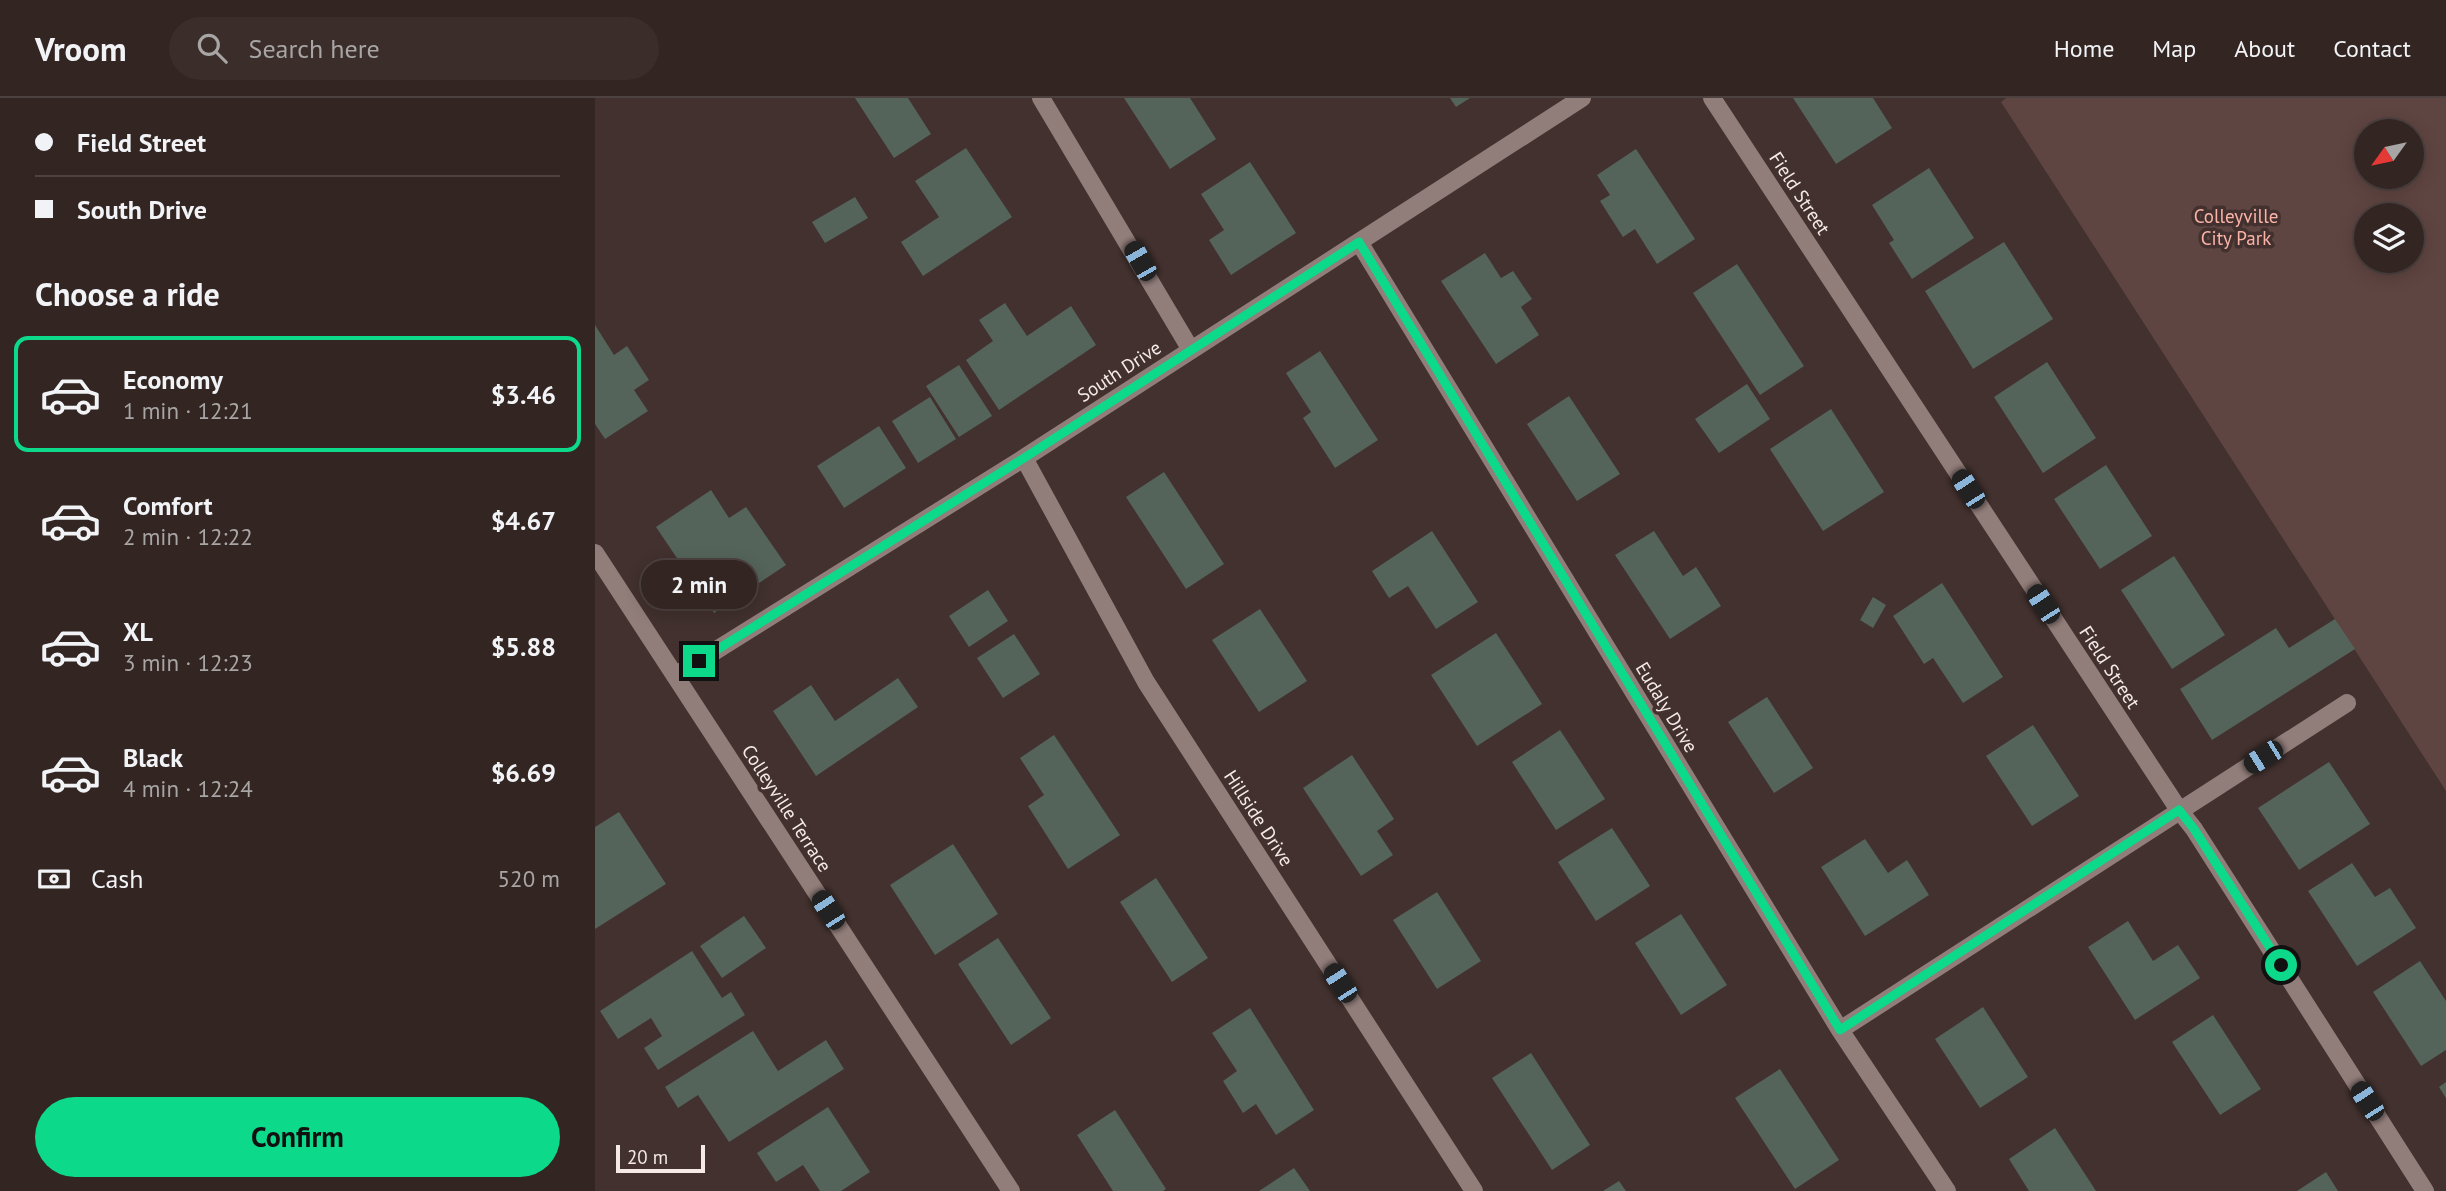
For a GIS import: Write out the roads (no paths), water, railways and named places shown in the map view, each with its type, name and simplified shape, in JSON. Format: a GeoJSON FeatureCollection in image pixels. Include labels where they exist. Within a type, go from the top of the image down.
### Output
{"type":"FeatureCollection","features":[{"type":"Feature","properties":{"kind":"street"},"geometry":{"type":"LineString","coordinates":[[1041,98],[1191,350]]}},
{"type":"Feature","properties":{"kind":"street","name":"South Drive"},"geometry":{"type":"LineString","coordinates":[[675,676],[1024,458],[1582,98]]}},
{"type":"Feature","properties":{"kind":"street","name":"Field Street"},"geometry":{"type":"LineString","coordinates":[[1712,98],[2194,829],[2425,1191]]}},
{"type":"Feature","properties":{"kind":"street","name":"Eudaly Drive"},"geometry":{"type":"LineString","coordinates":[[1359,242],[1840,1030],[1947,1191]]}},
{"type":"Feature","properties":{"kind":"street","name":"Hillside Drive"},"geometry":{"type":"LineString","coordinates":[[1024,458],[1146,682],[1474,1191]]}},
{"type":"Feature","properties":{"kind":"street","name":"Colleyville Terrace"},"geometry":{"type":"LineString","coordinates":[[595,553],[1011,1191]]}},
{"type":"Feature","properties":{"kind":"street"},"geometry":{"type":"LineString","coordinates":[[1840,1030],[2347,704]]}},
{"type":"Feature","properties":{"kind":"park label","name":"Colleyville City Park"},"geometry":{"type":"Point","coordinates":[2236,227]}}]}
